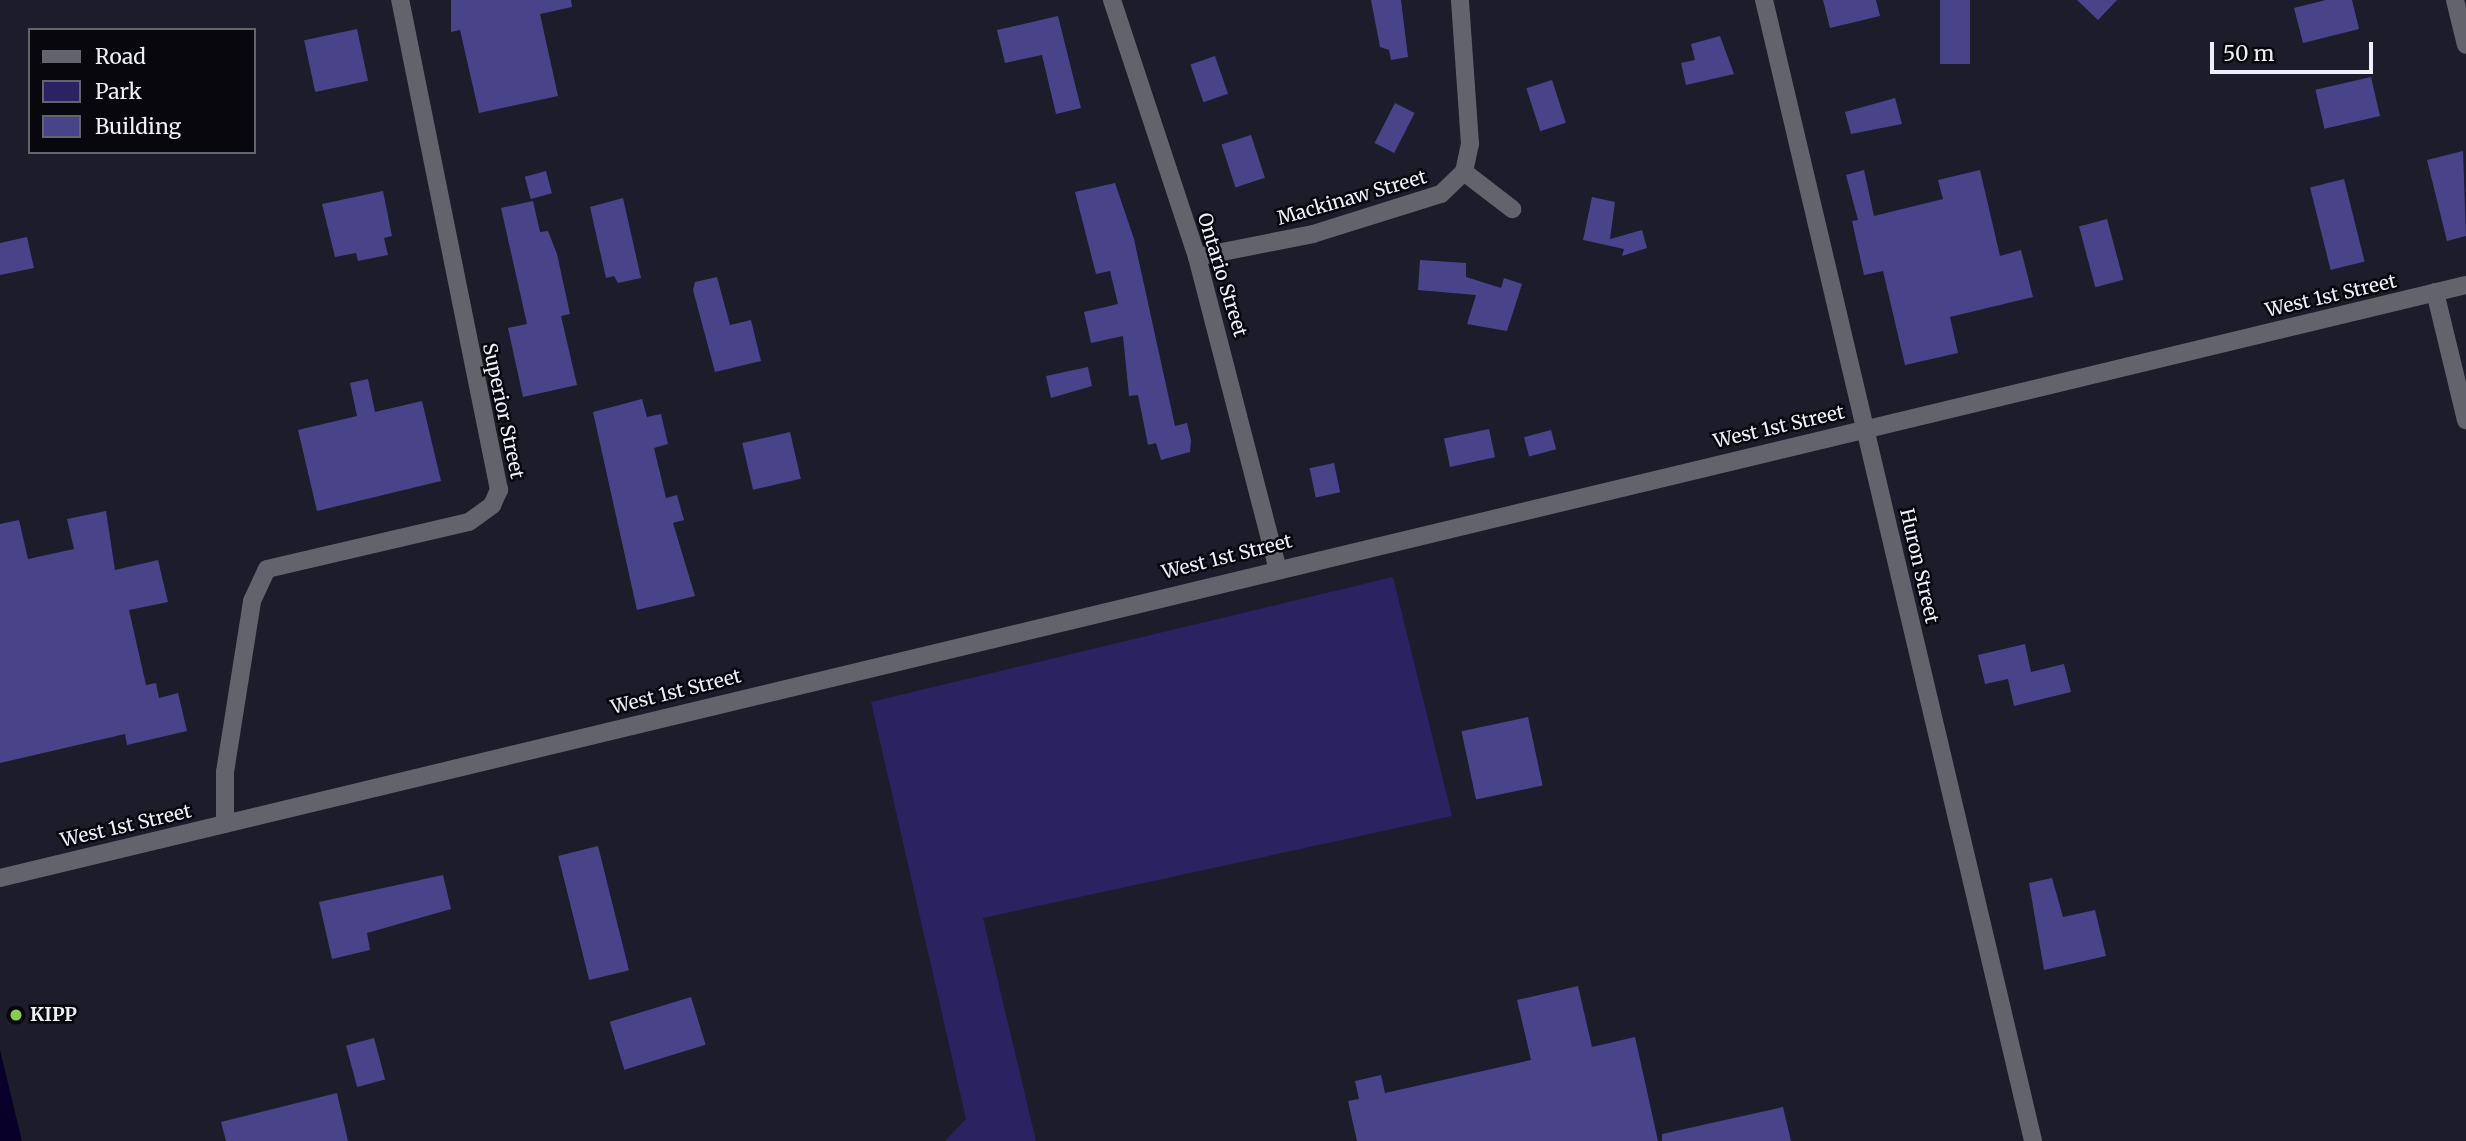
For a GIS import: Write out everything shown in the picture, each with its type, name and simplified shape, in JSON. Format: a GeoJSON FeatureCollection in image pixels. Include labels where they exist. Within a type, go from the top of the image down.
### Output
{"type":"FeatureCollection","features":[{"type":"Feature","properties":{"kind":"street","name":"Superior Street"},"geometry":{"type":"LineString","coordinates":[[225,824],[226,772],[251,601],[267,569],[469,522],[492,505],[499,490],[400,0]]}},
{"type":"Feature","properties":{"kind":"street","name":"Ontario Street"},"geometry":{"type":"LineString","coordinates":[[1112,0],[1197,257],[1277,566]]}},
{"type":"Feature","properties":{"kind":"street"},"geometry":{"type":"LineString","coordinates":[[1460,0],[1470,144],[1464,172],[1512,209]]}},
{"type":"Feature","properties":{"kind":"street","name":"Huron Street"},"geometry":{"type":"LineString","coordinates":[[1764,0],[2033,1141]]}},
{"type":"Feature","properties":{"kind":"street"},"geometry":{"type":"LineString","coordinates":[[2455,0],[2466,45]]}},
{"type":"Feature","properties":{"kind":"street","name":"Mackinaw Street"},"geometry":{"type":"LineString","coordinates":[[1197,257],[1376,216],[1441,194],[1464,172]]}},
{"type":"Feature","properties":{"kind":"street","name":"West 1st Street"},"geometry":{"type":"LineString","coordinates":[[0,877],[1277,566],[2466,285]]}},
{"type":"Feature","properties":{"kind":"street"},"geometry":{"type":"LineString","coordinates":[[2435,292],[2466,420]]}},
{"type":"Feature","properties":{"kind":"green space"},"geometry":{"type":"Polygon","coordinates":[[[1393,577],[1452,816],[983,918],[1036,1141],[945,1141],[966,1119],[871,702],[1393,577]]]}},
{"type":"Feature","properties":{"kind":"shaded area"},"geometry":{"type":"Polygon","coordinates":[[[0,1050],[22,1141],[0,1141],[0,1050]]]}},
{"type":"Feature","properties":{"kind":"building"},"geometry":{"type":"Polygon","coordinates":[[[451,0],[571,0],[572,7],[540,14],[558,96],[479,113],[460,30],[451,32],[451,0]]]}},
{"type":"Feature","properties":{"kind":"building"},"geometry":{"type":"Polygon","coordinates":[[[1371,0],[1401,0],[1408,57],[1391,60],[1389,50],[1380,47],[1371,0]]]}},
{"type":"Feature","properties":{"kind":"building"},"geometry":{"type":"Polygon","coordinates":[[[1823,0],[1876,0],[1880,16],[1830,28],[1823,0]]]}},
{"type":"Feature","properties":{"kind":"building"},"geometry":{"type":"Polygon","coordinates":[[[1940,0],[1970,0],[1970,64],[1940,64],[1940,0]]]}},
{"type":"Feature","properties":{"kind":"building"},"geometry":{"type":"Polygon","coordinates":[[[2077,0],[2117,0],[2098,20],[2077,0]]]}},
{"type":"Feature","properties":{"kind":"building"},"geometry":{"type":"Polygon","coordinates":[[[2326,0],[2352,0],[2359,29],[2303,43],[2294,8],[2326,0]]]}},
{"type":"Feature","properties":{"kind":"building"},"geometry":{"type":"Polygon","coordinates":[[[1058,16],[1081,108],[1056,114],[1042,55],[1005,63],[997,30],[1058,16]]]}},
{"type":"Feature","properties":{"kind":"building"},"geometry":{"type":"Polygon","coordinates":[[[357,29],[368,81],[315,92],[304,40],[357,29]]]}},
{"type":"Feature","properties":{"kind":"building"},"geometry":{"type":"Polygon","coordinates":[[[1720,36],[1734,74],[1686,85],[1681,63],[1695,60],[1691,44],[1720,36]]]}},
{"type":"Feature","properties":{"kind":"building"},"geometry":{"type":"Polygon","coordinates":[[[1215,56],[1228,94],[1203,102],[1190,64],[1215,56]]]}},
{"type":"Feature","properties":{"kind":"building"},"geometry":{"type":"Polygon","coordinates":[[[2371,77],[2380,116],[2324,129],[2315,90],[2371,77]]]}},
{"type":"Feature","properties":{"kind":"building"},"geometry":{"type":"Polygon","coordinates":[[[1552,80],[1566,123],[1540,131],[1526,88],[1552,80]]]}},
{"type":"Feature","properties":{"kind":"building"},"geometry":{"type":"Polygon","coordinates":[[[1895,98],[1902,124],[1851,134],[1845,112],[1895,98]]]}},
{"type":"Feature","properties":{"kind":"building"},"geometry":{"type":"Polygon","coordinates":[[[1395,103],[1415,113],[1394,153],[1375,143],[1395,103]]]}},
{"type":"Feature","properties":{"kind":"building"},"geometry":{"type":"Polygon","coordinates":[[[1251,135],[1265,178],[1235,187],[1222,145],[1251,135]]]}},
{"type":"Feature","properties":{"kind":"building"},"geometry":{"type":"Polygon","coordinates":[[[2463,151],[2466,236],[2447,241],[2427,160],[2463,151]]]}},
{"type":"Feature","properties":{"kind":"building"},"geometry":{"type":"Polygon","coordinates":[[[1864,170],[1874,216],[1943,199],[1938,180],[1980,170],[2000,256],[2021,250],[2033,297],[1950,317],[1958,353],[1905,365],[1883,271],[1864,275],[1852,221],[1858,220],[1846,175],[1864,170]]]}},
{"type":"Feature","properties":{"kind":"building"},"geometry":{"type":"Polygon","coordinates":[[[546,171],[552,193],[531,199],[525,177],[546,171]]]}},
{"type":"Feature","properties":{"kind":"building"},"geometry":{"type":"Polygon","coordinates":[[[2344,179],[2365,261],[2331,270],[2310,187],[2344,179]]]}},
{"type":"Feature","properties":{"kind":"building"},"geometry":{"type":"Polygon","coordinates":[[[1115,183],[1134,239],[1175,426],[1187,423],[1191,440],[1190,452],[1161,460],[1156,443],[1148,445],[1138,395],[1129,396],[1123,336],[1091,343],[1084,312],[1118,304],[1110,271],[1096,274],[1075,192],[1115,183]]]}},
{"type":"Feature","properties":{"kind":"building"},"geometry":{"type":"Polygon","coordinates":[[[383,191],[392,236],[384,238],[388,255],[358,261],[356,253],[335,257],[322,204],[383,191]]]}},
{"type":"Feature","properties":{"kind":"building"},"geometry":{"type":"Polygon","coordinates":[[[1592,197],[1615,202],[1610,239],[1642,230],[1647,248],[1622,256],[1624,249],[1583,240],[1592,197]]]}},
{"type":"Feature","properties":{"kind":"building"},"geometry":{"type":"Polygon","coordinates":[[[623,198],[641,278],[618,283],[614,276],[606,278],[590,207],[623,198]]]}},
{"type":"Feature","properties":{"kind":"building"},"geometry":{"type":"Polygon","coordinates":[[[533,201],[540,232],[548,231],[557,254],[570,314],[561,316],[577,385],[523,397],[508,328],[527,324],[501,208],[533,201]]]}},
{"type":"Feature","properties":{"kind":"building"},"geometry":{"type":"Polygon","coordinates":[[[2107,219],[2123,280],[2095,287],[2079,227],[2107,219]]]}},
{"type":"Feature","properties":{"kind":"building"},"geometry":{"type":"Polygon","coordinates":[[[27,237],[34,268],[0,275],[0,243],[27,237]]]}},
{"type":"Feature","properties":{"kind":"building"},"geometry":{"type":"Polygon","coordinates":[[[1420,260],[1466,263],[1466,277],[1501,288],[1504,278],[1522,284],[1507,331],[1467,324],[1476,295],[1418,290],[1420,260]]]}},
{"type":"Feature","properties":{"kind":"building"},"geometry":{"type":"Polygon","coordinates":[[[717,277],[730,325],[751,320],[761,361],[715,372],[693,290],[695,282],[717,277]]]}},
{"type":"Feature","properties":{"kind":"building"},"geometry":{"type":"Polygon","coordinates":[[[1088,367],[1092,386],[1051,398],[1046,376],[1088,367]]]}},
{"type":"Feature","properties":{"kind":"building"},"geometry":{"type":"Polygon","coordinates":[[[368,379],[375,412],[422,401],[441,481],[317,511],[298,430],[357,416],[350,383],[368,379]]]}},
{"type":"Feature","properties":{"kind":"building"},"geometry":{"type":"Polygon","coordinates":[[[642,399],[647,417],[661,414],[668,444],[654,448],[666,498],[677,495],[684,520],[673,523],[695,596],[637,610],[593,412],[642,399]]]}},
{"type":"Feature","properties":{"kind":"building"},"geometry":{"type":"Polygon","coordinates":[[[1489,429],[1495,457],[1450,467],[1444,439],[1489,429]]]}},
{"type":"Feature","properties":{"kind":"building"},"geometry":{"type":"Polygon","coordinates":[[[1551,430],[1556,449],[1529,457],[1524,437],[1551,430]]]}},
{"type":"Feature","properties":{"kind":"building"},"geometry":{"type":"Polygon","coordinates":[[[790,432],[801,479],[753,490],[742,443],[790,432]]]}},
{"type":"Feature","properties":{"kind":"building"},"geometry":{"type":"Polygon","coordinates":[[[1334,463],[1340,492],[1316,498],[1310,468],[1334,463]]]}},
{"type":"Feature","properties":{"kind":"building"},"geometry":{"type":"Polygon","coordinates":[[[106,511],[115,570],[158,560],[168,602],[129,610],[146,685],[156,683],[159,698],[178,693],[187,731],[127,745],[125,734],[0,763],[0,524],[19,520],[28,559],[74,549],[67,519],[106,511]]]}},
{"type":"Feature","properties":{"kind":"building"},"geometry":{"type":"Polygon","coordinates":[[[2025,644],[2031,672],[2064,664],[2071,692],[2014,706],[2008,679],[1985,684],[1978,655],[2025,644]]]}},
{"type":"Feature","properties":{"kind":"building"},"geometry":{"type":"Polygon","coordinates":[[[1528,717],[1543,785],[1476,800],[1461,731],[1528,717]]]}},
{"type":"Feature","properties":{"kind":"building"},"geometry":{"type":"Polygon","coordinates":[[[598,846],[629,970],[589,980],[558,856],[598,846]]]}},
{"type":"Feature","properties":{"kind":"building"},"geometry":{"type":"Polygon","coordinates":[[[443,875],[451,909],[367,933],[370,950],[332,959],[319,902],[443,875]]]}},
{"type":"Feature","properties":{"kind":"building"},"geometry":{"type":"Polygon","coordinates":[[[2052,878],[2063,917],[2095,910],[2106,956],[2044,970],[2029,883],[2052,878]]]}},
{"type":"Feature","properties":{"kind":"building"},"geometry":{"type":"Polygon","coordinates":[[[1578,986],[1592,1047],[1635,1037],[1658,1141],[1357,1141],[1348,1101],[1359,1099],[1355,1081],[1381,1075],[1385,1093],[1531,1060],[1517,1000],[1578,986]]]}},
{"type":"Feature","properties":{"kind":"building"},"geometry":{"type":"Polygon","coordinates":[[[691,997],[706,1045],[624,1070],[610,1022],[691,997]]]}},
{"type":"Feature","properties":{"kind":"building"},"geometry":{"type":"Polygon","coordinates":[[[374,1038],[385,1080],[357,1087],[346,1046],[374,1038]]]}},
{"type":"Feature","properties":{"kind":"building"},"geometry":{"type":"Polygon","coordinates":[[[337,1093],[348,1141],[226,1141],[221,1122],[337,1093]]]}},
{"type":"Feature","properties":{"kind":"building"},"geometry":{"type":"Polygon","coordinates":[[[1783,1107],[1791,1141],[1662,1141],[1662,1134],[1783,1107]]]}},
{"type":"Feature","properties":{"kind":"place","name":"KIPP"},"geometry":{"type":"Point","coordinates":[16,1015]}}]}
